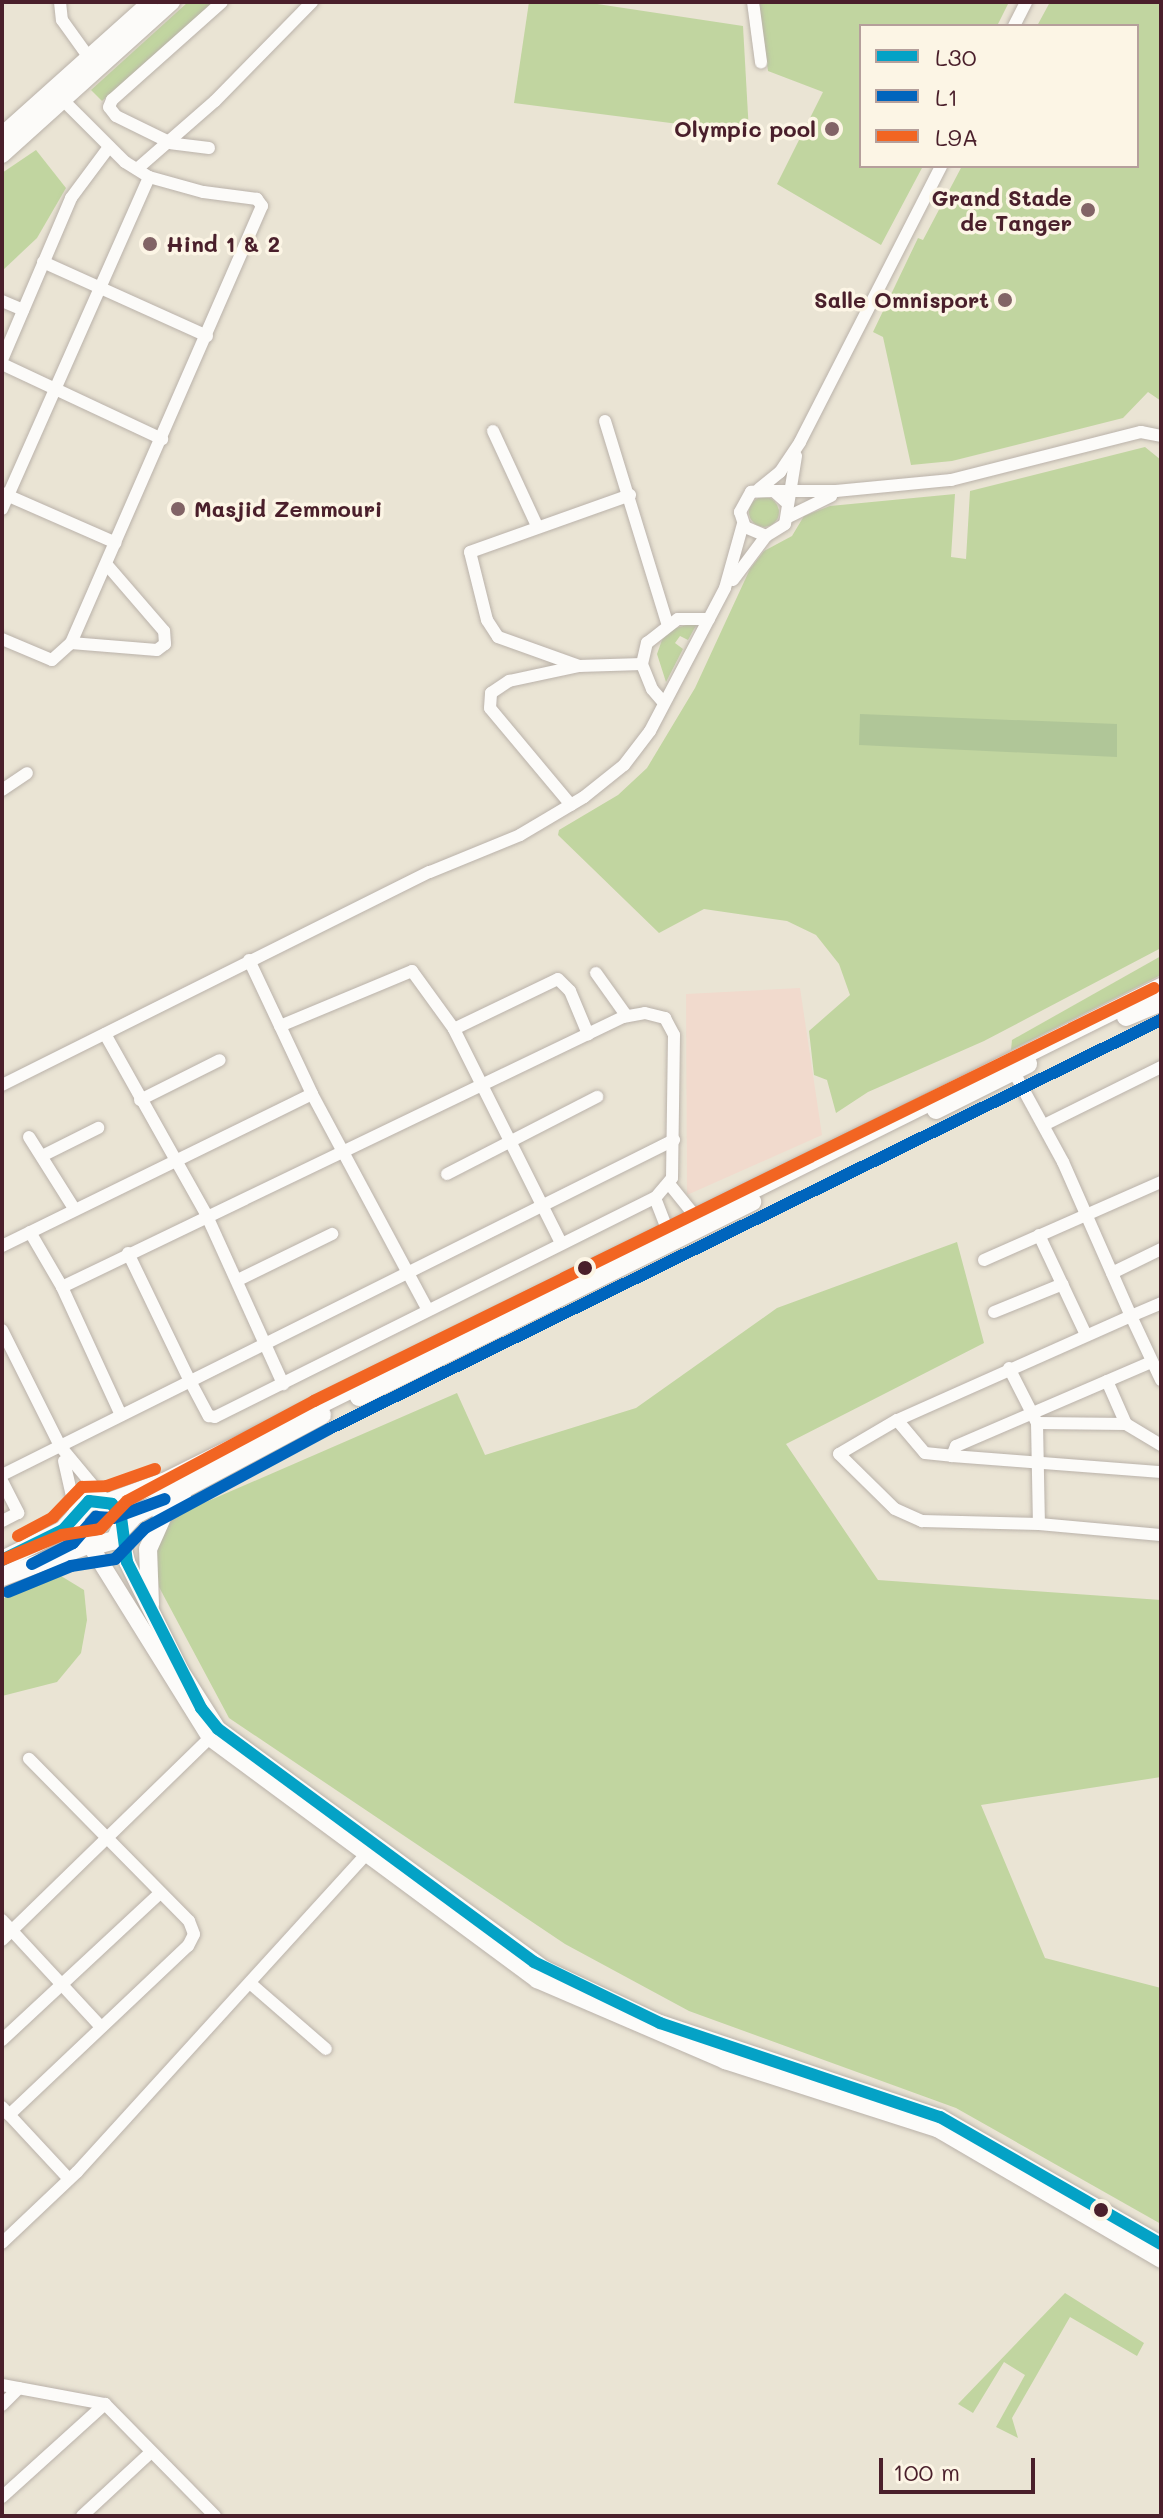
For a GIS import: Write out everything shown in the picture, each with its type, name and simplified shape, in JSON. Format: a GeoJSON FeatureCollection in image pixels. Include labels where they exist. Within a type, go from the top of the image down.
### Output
{"type":"FeatureCollection","features":[{"type":"Feature","properties":{"kind":"highway"},"geometry":{"type":"LineString","coordinates":[[2,1560],[39,1544],[89,1501],[107,1501],[164,1482],[1010,1066],[1161,987]]}},
{"type":"Feature","properties":{"kind":"highway"},"geometry":{"type":"LineString","coordinates":[[2,1577],[89,1545],[108,1544],[135,1515],[669,1235],[694,1215],[1010,1066],[1161,1002]]}},
{"type":"Feature","properties":{"kind":"highway"},"geometry":{"type":"LineString","coordinates":[[150,1605],[148,1549],[162,1517],[188,1488]]}},
{"type":"Feature","properties":{"kind":"highway"},"geometry":{"type":"LineString","coordinates":[[107,1501],[121,1517],[120,1532]]}},
{"type":"Feature","properties":{"kind":"highway"},"geometry":{"type":"LineString","coordinates":[[75,1516],[76,1532],[89,1545]]}},
{"type":"Feature","properties":{"kind":"main road"},"geometry":{"type":"LineString","coordinates":[[3,134],[150,2]]}},
{"type":"Feature","properties":{"kind":"main road"},"geometry":{"type":"LineString","coordinates":[[2,155],[65,102],[172,2]]}},
{"type":"Feature","properties":{"kind":"main road"},"geometry":{"type":"LineString","coordinates":[[120,1532],[127,1562],[201,1708],[218,1729],[553,1974],[730,2048],[940,2117],[1161,2244]]}},
{"type":"Feature","properties":{"kind":"main road"},"geometry":{"type":"LineString","coordinates":[[89,1545],[210,1738],[562,1994],[725,2061],[937,2129],[1161,2260]]}},
{"type":"Feature","properties":{"kind":"street"},"geometry":{"type":"LineString","coordinates":[[60,2],[62,20],[90,59]]}},
{"type":"Feature","properties":{"kind":"street"},"geometry":{"type":"LineString","coordinates":[[209,148],[171,143],[116,116],[109,107],[112,100],[222,2]]}},
{"type":"Feature","properties":{"kind":"street"},"geometry":{"type":"LineString","coordinates":[[137,169],[171,143],[312,2]]}},
{"type":"Feature","properties":{"kind":"street"},"geometry":{"type":"LineString","coordinates":[[753,2],[761,62]]}},
{"type":"Feature","properties":{"kind":"street"},"geometry":{"type":"LineString","coordinates":[[1015,24],[1026,2]]}},
{"type":"Feature","properties":{"kind":"street"},"geometry":{"type":"LineString","coordinates":[[2,639],[52,660],[71,643],[262,206],[257,199],[203,192],[149,177],[109,147],[65,102]]}},
{"type":"Feature","properties":{"kind":"street"},"geometry":{"type":"LineString","coordinates":[[109,147],[71,198],[2,362],[162,439]]}},
{"type":"Feature","properties":{"kind":"street"},"geometry":{"type":"LineString","coordinates":[[725,588],[743,524],[742,504],[780,472],[800,442],[940,168]]}},
{"type":"Feature","properties":{"kind":"street"},"geometry":{"type":"LineString","coordinates":[[2,509],[5,494],[149,177]]}},
{"type":"Feature","properties":{"kind":"street"},"geometry":{"type":"LineString","coordinates":[[43,262],[207,336]]}},
{"type":"Feature","properties":{"kind":"street"},"geometry":{"type":"LineString","coordinates":[[2,301],[23,310]]}},
{"type":"Feature","properties":{"kind":"street"},"geometry":{"type":"LineString","coordinates":[[605,421],[667,623]]}},
{"type":"Feature","properties":{"kind":"street"},"geometry":{"type":"LineString","coordinates":[[493,431],[537,526]]}},
{"type":"Feature","properties":{"kind":"street"},"geometry":{"type":"LineString","coordinates":[[759,489],[782,494],[951,480],[1141,432],[1161,436]]}},
{"type":"Feature","properties":{"kind":"street"},"geometry":{"type":"LineString","coordinates":[[788,517],[782,494],[800,442]]}},
{"type":"Feature","properties":{"kind":"street"},"geometry":{"type":"LineString","coordinates":[[2,1085],[249,960],[520,835],[571,805],[624,765],[664,703],[725,588],[766,536],[780,530],[788,517],[853,489]]}},
{"type":"Feature","properties":{"kind":"street"},"geometry":{"type":"LineString","coordinates":[[5,494],[116,543]]}},
{"type":"Feature","properties":{"kind":"street"},"geometry":{"type":"LineString","coordinates":[[579,666],[498,637],[487,620],[470,552],[630,495]]}},
{"type":"Feature","properties":{"kind":"street"},"geometry":{"type":"LineString","coordinates":[[743,524],[766,536]]}},
{"type":"Feature","properties":{"kind":"street"},"geometry":{"type":"LineString","coordinates":[[71,643],[157,650],[165,644],[164,631],[107,565]]}},
{"type":"Feature","properties":{"kind":"street"},"geometry":{"type":"LineString","coordinates":[[664,703],[652,689],[642,664],[647,643],[667,623],[709,619]]}},
{"type":"Feature","properties":{"kind":"street"},"geometry":{"type":"LineString","coordinates":[[571,805],[489,701],[496,687],[509,681],[579,666],[642,664]]}},
{"type":"Feature","properties":{"kind":"street"},"geometry":{"type":"LineString","coordinates":[[2,790],[27,773]]}},
{"type":"Feature","properties":{"kind":"street"},"geometry":{"type":"LineString","coordinates":[[249,960],[312,1094],[428,1310]]}},
{"type":"Feature","properties":{"kind":"street"},"geometry":{"type":"LineString","coordinates":[[280,1026],[412,971],[454,1029],[561,1243]]}},
{"type":"Feature","properties":{"kind":"street"},"geometry":{"type":"LineString","coordinates":[[596,973],[626,1015]]}},
{"type":"Feature","properties":{"kind":"street"},"geometry":{"type":"LineString","coordinates":[[454,1029],[558,979],[570,991],[588,1034]]}},
{"type":"Feature","properties":{"kind":"street"},"geometry":{"type":"LineString","coordinates":[[62,1287],[206,1214],[482,1087],[626,1015],[661,1016],[674,1030],[674,1140],[670,1185],[694,1215]]}},
{"type":"Feature","properties":{"kind":"street"},"geometry":{"type":"LineString","coordinates":[[105,1034],[206,1214],[283,1384]]}},
{"type":"Feature","properties":{"kind":"street"},"geometry":{"type":"LineString","coordinates":[[140,1100],[220,1060]]}},
{"type":"Feature","properties":{"kind":"street"},"geometry":{"type":"LineString","coordinates":[[1010,1066],[1044,1125],[1087,1214],[1149,1363],[1161,1380]]}},
{"type":"Feature","properties":{"kind":"street"},"geometry":{"type":"LineString","coordinates":[[1044,1125],[1161,1067]]}},
{"type":"Feature","properties":{"kind":"street"},"geometry":{"type":"LineString","coordinates":[[2,1092],[15,1080]]}},
{"type":"Feature","properties":{"kind":"street"},"geometry":{"type":"LineString","coordinates":[[2,1246],[312,1094]]}},
{"type":"Feature","properties":{"kind":"street"},"geometry":{"type":"LineString","coordinates":[[447,1174],[597,1097]]}},
{"type":"Feature","properties":{"kind":"street"},"geometry":{"type":"LineString","coordinates":[[42,1156],[98,1128]]}},
{"type":"Feature","properties":{"kind":"street"},"geometry":{"type":"LineString","coordinates":[[29,1137],[75,1210]]}},
{"type":"Feature","properties":{"kind":"street"},"geometry":{"type":"LineString","coordinates":[[2,1521],[18,1513],[2,1478],[121,1415],[674,1140]]}},
{"type":"Feature","properties":{"kind":"street"},"geometry":{"type":"LineString","coordinates":[[984,1260],[1161,1182]]}},
{"type":"Feature","properties":{"kind":"street"},"geometry":{"type":"LineString","coordinates":[[128,1253],[190,1381],[209,1416],[215,1417],[655,1198],[670,1185]]}},
{"type":"Feature","properties":{"kind":"street"},"geometry":{"type":"LineString","coordinates":[[655,1198],[669,1235]]}},
{"type":"Feature","properties":{"kind":"street"},"geometry":{"type":"LineString","coordinates":[[30,1232],[62,1287],[121,1415]]}},
{"type":"Feature","properties":{"kind":"street"},"geometry":{"type":"LineString","coordinates":[[238,1280],[332,1234]]}},
{"type":"Feature","properties":{"kind":"street"},"geometry":{"type":"LineString","coordinates":[[1039,1235],[1086,1335]]}},
{"type":"Feature","properties":{"kind":"street"},"geometry":{"type":"LineString","coordinates":[[1112,1273],[1161,1249]]}},
{"type":"Feature","properties":{"kind":"street"},"geometry":{"type":"LineString","coordinates":[[994,1312],[1063,1284]]}},
{"type":"Feature","properties":{"kind":"street"},"geometry":{"type":"LineString","coordinates":[[1161,1303],[897,1420],[839,1454],[895,1509],[922,1521],[1039,1524],[1161,1535]]}},
{"type":"Feature","properties":{"kind":"street"},"geometry":{"type":"LineString","coordinates":[[2,1330],[60,1446],[107,1501]]}},
{"type":"Feature","properties":{"kind":"street"},"geometry":{"type":"LineString","coordinates":[[952,1456],[956,1446],[1034,1418],[1149,1363]]}},
{"type":"Feature","properties":{"kind":"street"},"geometry":{"type":"LineString","coordinates":[[1009,1368],[1034,1418],[1041,1463],[1039,1524]]}},
{"type":"Feature","properties":{"kind":"street"},"geometry":{"type":"LineString","coordinates":[[1107,1381],[1126,1424]]}},
{"type":"Feature","properties":{"kind":"street"},"geometry":{"type":"LineString","coordinates":[[1034,1418],[1126,1424],[1161,1445]]}},
{"type":"Feature","properties":{"kind":"street"},"geometry":{"type":"LineString","coordinates":[[897,1420],[925,1453],[1161,1472]]}},
{"type":"Feature","properties":{"kind":"street"},"geometry":{"type":"LineString","coordinates":[[60,1446],[75,1516]]}},
{"type":"Feature","properties":{"kind":"street"},"geometry":{"type":"LineString","coordinates":[[7,1936],[210,1738]]}},
{"type":"Feature","properties":{"kind":"street"},"geometry":{"type":"LineString","coordinates":[[29,1759],[193,1927],[193,1941],[5,2111],[69,2179]]}},
{"type":"Feature","properties":{"kind":"street"},"geometry":{"type":"LineString","coordinates":[[2,2243],[69,2179],[251,1984],[367,1853]]}},
{"type":"Feature","properties":{"kind":"street"},"geometry":{"type":"LineString","coordinates":[[2,2040],[160,1893]]}},
{"type":"Feature","properties":{"kind":"street"},"geometry":{"type":"LineString","coordinates":[[2,1920],[7,1936],[62,1985],[101,2027]]}},
{"type":"Feature","properties":{"kind":"street"},"geometry":{"type":"LineString","coordinates":[[251,1984],[326,2049]]}},
{"type":"Feature","properties":{"kind":"street"},"geometry":{"type":"LineString","coordinates":[[2,2385],[105,2404],[215,2516]]}},
{"type":"Feature","properties":{"kind":"street"},"geometry":{"type":"LineString","coordinates":[[2,2405],[19,2388]]}},
{"type":"Feature","properties":{"kind":"street"},"geometry":{"type":"LineString","coordinates":[[2,2497],[105,2404]]}},
{"type":"Feature","properties":{"kind":"street"},"geometry":{"type":"LineString","coordinates":[[82,2516],[151,2452]]}},
{"type":"Feature","properties":{"kind":"shaded area"},"geometry":{"type":"Polygon","coordinates":[[[800,988],[822,1135],[687,1195],[686,994],[800,988]]]}},
{"type":"Feature","properties":{"kind":"green space"},"geometry":{"type":"Polygon","coordinates":[[[188,2],[214,2],[102,101],[91,90],[188,2]]]}},
{"type":"Feature","properties":{"kind":"green space"},"geometry":{"type":"Polygon","coordinates":[[[529,2],[584,2],[743,26],[749,133],[514,103],[529,2]]]}},
{"type":"Feature","properties":{"kind":"green space","name":"Olympic pool"},"geometry":{"type":"Polygon","coordinates":[[[759,2],[1009,2],[998,24],[859,24],[859,168],[922,168],[881,245],[777,184],[823,92],[768,71],[759,2]]]}},
{"type":"Feature","properties":{"kind":"green space","name":"Salle Omnisport"},"geometry":{"type":"Polygon","coordinates":[[[1050,2],[1161,2],[1161,401],[1148,392],[1123,418],[952,461],[911,465],[883,337],[873,332],[918,238],[923,240],[961,168],[1139,168],[1139,24],[1038,24],[1050,2]]]}},
{"type":"Feature","properties":{"kind":"green space"},"geometry":{"type":"Polygon","coordinates":[[[36,150],[66,188],[37,238],[2,271],[2,173],[36,150]]]}},
{"type":"Feature","properties":{"kind":"green space"},"geometry":{"type":"Polygon","coordinates":[[[1145,447],[1161,460],[1161,948],[984,1041],[868,1092],[836,1113],[827,1080],[814,1075],[809,1031],[850,995],[839,964],[816,935],[787,921],[704,909],[659,933],[558,835],[559,830],[618,795],[647,768],[695,688],[750,569],[764,551],[792,536],[804,516],[830,506],[955,494],[951,557],[966,559],[970,491],[1145,447]]]}},
{"type":"Feature","properties":{"kind":"green space"},"geometry":{"type":"Polygon","coordinates":[[[764,497],[775,501],[779,512],[775,523],[764,527],[753,523],[749,512],[753,501],[764,497]]]}},
{"type":"Feature","properties":{"kind":"green space"},"geometry":{"type":"Polygon","coordinates":[[[698,622],[688,640],[680,636],[675,643],[683,649],[666,682],[657,654],[662,640],[672,629],[698,622]]]}},
{"type":"Feature","properties":{"kind":"green space"},"geometry":{"type":"Polygon","coordinates":[[[860,714],[1117,724],[1117,757],[859,745],[860,714]]]}},
{"type":"Feature","properties":{"kind":"green space"},"geometry":{"type":"Polygon","coordinates":[[[1161,956],[1161,975],[1011,1050],[1012,1040],[1161,956]]]}},
{"type":"Feature","properties":{"kind":"green space"},"geometry":{"type":"Polygon","coordinates":[[[957,1242],[984,1343],[786,1444],[878,1580],[1161,1600],[1161,1777],[981,1805],[1045,1958],[1161,1988],[1161,2224],[956,2108],[689,2011],[565,1944],[229,1718],[159,1587],[153,1525],[457,1393],[485,1455],[636,1408],[777,1308],[957,1242]]]}},
{"type":"Feature","properties":{"kind":"green space"},"geometry":{"type":"Polygon","coordinates":[[[61,1576],[84,1590],[87,1620],[81,1653],[57,1682],[2,1696],[2,1599],[61,1576]]]}},
{"type":"Feature","properties":{"kind":"green space"},"geometry":{"type":"Polygon","coordinates":[[[1065,2293],[1144,2343],[1137,2356],[1070,2317],[1012,2418],[1018,2438],[996,2427],[1025,2375],[1004,2362],[973,2413],[958,2404],[1065,2293]]]}},
{"type":"Feature","properties":{"kind":"transit line","name":"L9A"},"geometry":{"type":"LineString","coordinates":[[2,1560],[62,1535],[100,1529],[127,1501],[314,1401],[1154,988]]}},
{"type":"Feature","properties":{"kind":"transit line","name":"L1"},"geometry":{"type":"LineString","coordinates":[[8,1592],[71,1566],[115,1559],[145,1528],[329,1429],[1161,1020]]}},
{"type":"Feature","properties":{"kind":"transit line","name":"L9A"},"geometry":{"type":"LineString","coordinates":[[18,1536],[53,1517],[82,1487],[107,1486],[155,1469]]}},
{"type":"Feature","properties":{"kind":"transit line","name":"L1"},"geometry":{"type":"LineString","coordinates":[[32,1564],[73,1543],[96,1517],[113,1518],[165,1499]]}},
{"type":"Feature","properties":{"kind":"transit line","name":"L30"},"geometry":{"type":"LineString","coordinates":[[2,1560],[63,1530],[89,1501],[112,1504],[121,1517],[127,1562],[201,1708],[218,1729],[534,1962],[660,2023],[940,2117],[1161,2244]]}},
{"type":"Feature","properties":{"kind":"place","name":"Olympic pool"},"geometry":{"type":"Point","coordinates":[832,129]}},
{"type":"Feature","properties":{"kind":"place","name":"Grand Stade de Tanger"},"geometry":{"type":"Point","coordinates":[1088,210]}},
{"type":"Feature","properties":{"kind":"place","name":"Hind 1 & 2"},"geometry":{"type":"Point","coordinates":[150,244]}},
{"type":"Feature","properties":{"kind":"place","name":"Salle Omnisport"},"geometry":{"type":"Point","coordinates":[1005,300]}},
{"type":"Feature","properties":{"kind":"place","name":"Masjid Zemmouri"},"geometry":{"type":"Point","coordinates":[178,509]}}]}
